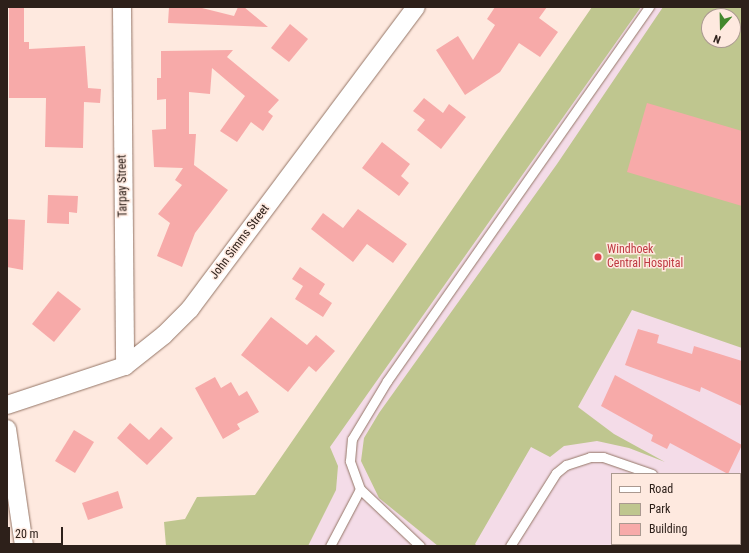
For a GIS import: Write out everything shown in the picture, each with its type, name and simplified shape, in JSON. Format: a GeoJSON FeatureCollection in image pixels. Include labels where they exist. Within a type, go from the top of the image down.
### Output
{"type":"FeatureCollection","features":[{"type":"Feature","properties":{"kind":"street","name":"Tarpay Street"},"geometry":{"type":"LineString","coordinates":[[122,7],[125,366]]}},
{"type":"Feature","properties":{"kind":"street","name":"John Simms Street"},"geometry":{"type":"LineString","coordinates":[[7,405],[125,366],[164,335],[190,309],[416,7]]}},
{"type":"Feature","properties":{"kind":"street"},"geometry":{"type":"LineString","coordinates":[[7,429],[24,546]]}},
{"type":"Feature","properties":{"kind":"lane"},"geometry":{"type":"LineString","coordinates":[[420,546],[360,489],[350,461],[352,439],[387,381],[649,7]]}},
{"type":"Feature","properties":{"kind":"lane"},"geometry":{"type":"LineString","coordinates":[[510,546],[556,473],[566,465],[590,457],[603,457],[649,473]]}},
{"type":"Feature","properties":{"kind":"lane"},"geometry":{"type":"LineString","coordinates":[[330,546],[360,489]]}},
{"type":"Feature","properties":{"kind":"shaded area","name":"Windhoek Central Hospital"},"geometry":{"type":"Polygon","coordinates":[[[631,7],[742,7],[742,546],[270,546],[280,502],[631,7]]]}},
{"type":"Feature","properties":{"kind":"green space"},"geometry":{"type":"Polygon","coordinates":[[[592,7],[641,7],[330,447],[338,466],[336,490],[308,546],[166,546],[164,522],[185,519],[197,497],[255,495],[592,7]]]}},
{"type":"Feature","properties":{"kind":"green space","name":"Windhoek Central Hospital"},"geometry":{"type":"Polygon","coordinates":[[[663,7],[742,7],[742,348],[632,310],[578,407],[614,434],[665,462],[629,448],[597,441],[564,446],[550,457],[531,447],[475,544],[477,546],[438,546],[379,498],[361,461],[364,438],[379,413],[557,164],[663,7]]]}},
{"type":"Feature","properties":{"kind":"building"},"geometry":{"type":"Polygon","coordinates":[[[9,7],[24,7],[24,42],[29,42],[29,49],[85,46],[88,88],[101,89],[100,103],[84,102],[83,148],[45,147],[46,98],[9,98],[9,7]]]}},
{"type":"Feature","properties":{"kind":"building"},"geometry":{"type":"Polygon","coordinates":[[[169,7],[198,7],[234,16],[238,7],[244,7],[268,27],[168,23],[169,7]]]}},
{"type":"Feature","properties":{"kind":"building"},"geometry":{"type":"Polygon","coordinates":[[[495,7],[547,7],[539,18],[558,32],[540,57],[519,43],[500,72],[465,95],[436,50],[458,36],[473,60],[495,25],[487,19],[495,7]]]}},
{"type":"Feature","properties":{"kind":"building"},"geometry":{"type":"Polygon","coordinates":[[[290,24],[308,39],[289,62],[271,48],[290,24]]]}},
{"type":"Feature","properties":{"kind":"building"},"geometry":{"type":"Polygon","coordinates":[[[233,50],[227,57],[279,100],[268,112],[273,116],[263,131],[251,122],[237,142],[220,131],[245,96],[212,68],[210,94],[189,92],[189,134],[196,134],[194,165],[228,190],[195,233],[182,267],[157,256],[170,223],[158,214],[182,185],[175,180],[183,168],[154,167],[152,130],[166,129],[166,99],[157,100],[157,78],[161,78],[161,51],[233,50]]]}},
{"type":"Feature","properties":{"kind":"building"},"geometry":{"type":"Polygon","coordinates":[[[424,98],[443,113],[449,104],[466,117],[441,149],[417,130],[425,120],[413,111],[424,98]]]}},
{"type":"Feature","properties":{"kind":"building"},"geometry":{"type":"Polygon","coordinates":[[[647,103],[742,131],[742,206],[627,172],[647,103]]]}},
{"type":"Feature","properties":{"kind":"building"},"geometry":{"type":"Polygon","coordinates":[[[382,142],[410,164],[401,176],[409,183],[399,196],[362,168],[382,142]]]}},
{"type":"Feature","properties":{"kind":"building"},"geometry":{"type":"Polygon","coordinates":[[[48,195],[78,196],[77,213],[69,212],[69,224],[47,223],[48,195]]]}},
{"type":"Feature","properties":{"kind":"building"},"geometry":{"type":"Polygon","coordinates":[[[358,209],[407,244],[393,263],[367,244],[353,262],[311,229],[323,213],[343,228],[358,209]]]}},
{"type":"Feature","properties":{"kind":"building"},"geometry":{"type":"Polygon","coordinates":[[[7,219],[25,220],[23,270],[7,267],[7,219]]]}},
{"type":"Feature","properties":{"kind":"building"},"geometry":{"type":"Polygon","coordinates":[[[300,267],[325,284],[319,294],[332,303],[323,317],[295,299],[303,286],[292,279],[300,267]]]}},
{"type":"Feature","properties":{"kind":"building"},"geometry":{"type":"Polygon","coordinates":[[[58,291],[81,309],[54,342],[32,324],[58,291]]]}},
{"type":"Feature","properties":{"kind":"building"},"geometry":{"type":"Polygon","coordinates":[[[271,317],[307,345],[316,335],[335,351],[316,372],[309,366],[288,392],[241,355],[271,317]]]}},
{"type":"Feature","properties":{"kind":"building"},"geometry":{"type":"Polygon","coordinates":[[[638,329],[659,335],[657,343],[692,354],[694,346],[742,361],[742,406],[701,387],[700,392],[625,365],[638,329]]]}},
{"type":"Feature","properties":{"kind":"building"},"geometry":{"type":"Polygon","coordinates":[[[615,375],[742,445],[728,473],[726,473],[670,443],[667,449],[651,441],[653,435],[601,406],[615,375]]]}},
{"type":"Feature","properties":{"kind":"building"},"geometry":{"type":"Polygon","coordinates":[[[215,377],[221,388],[231,382],[239,396],[247,391],[259,412],[237,424],[240,429],[223,439],[195,388],[215,377]]]}},
{"type":"Feature","properties":{"kind":"building"},"geometry":{"type":"Polygon","coordinates":[[[130,423],[149,440],[161,427],[173,438],[147,465],[117,438],[130,423]]]}},
{"type":"Feature","properties":{"kind":"building"},"geometry":{"type":"Polygon","coordinates":[[[74,430],[94,442],[75,473],[55,461],[74,430]]]}},
{"type":"Feature","properties":{"kind":"building"},"geometry":{"type":"Polygon","coordinates":[[[118,491],[123,508],[88,520],[82,503],[118,491]]]}},
{"type":"Feature","properties":{"kind":"place","name":"Windhoek Central Hospital"},"geometry":{"type":"Point","coordinates":[598,257]}}]}
